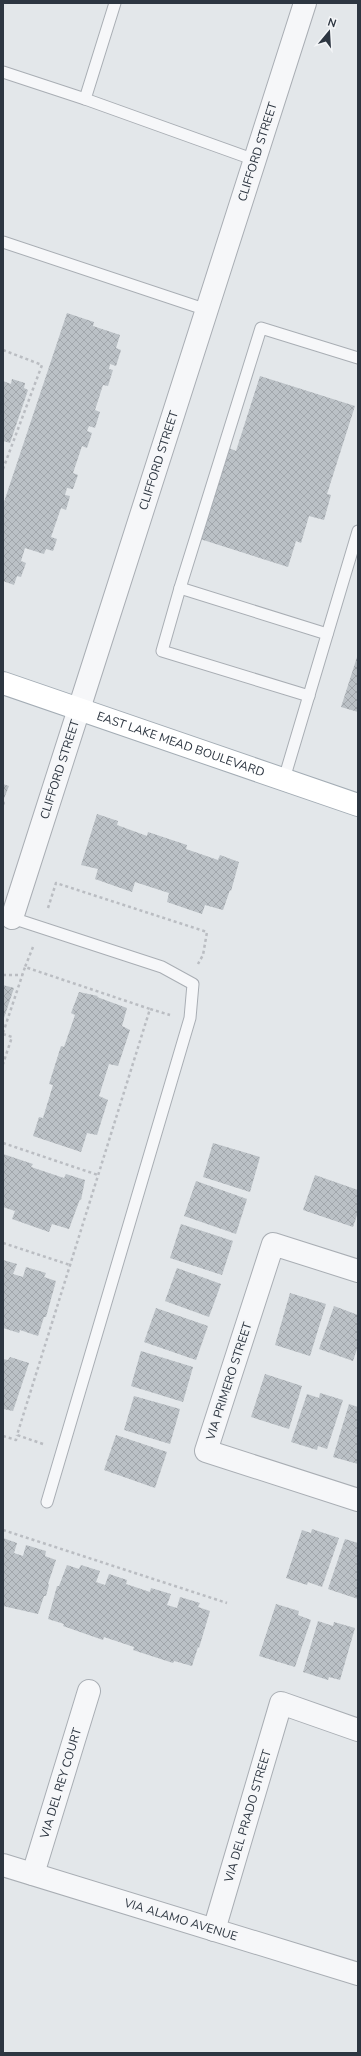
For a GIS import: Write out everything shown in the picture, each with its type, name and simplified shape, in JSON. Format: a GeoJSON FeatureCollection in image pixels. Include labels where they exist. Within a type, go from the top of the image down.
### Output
{"type":"FeatureCollection","features":[{"type":"Feature","properties":{"kind":"main road","name":"EAST LAKE MEAD BOULEVARD"},"geometry":{"type":"LineString","coordinates":[[3,683],[358,805]]}},
{"type":"Feature","properties":{"kind":"street","name":"CLIFFORD STREET"},"geometry":{"type":"LineString","coordinates":[[8,917],[78,709],[305,3]]}},
{"type":"Feature","properties":{"kind":"street","name":"VIA PRIMERO STREET"},"geometry":{"type":"LineString","coordinates":[[358,1271],[273,1244],[206,1451],[358,1500]]}},
{"type":"Feature","properties":{"kind":"street","name":"VIA DEL REY COURT"},"geometry":{"type":"LineString","coordinates":[[33,1874],[89,1691]]}},
{"type":"Feature","properties":{"kind":"street","name":"VIA DEL PRADO STREET"},"geometry":{"type":"LineString","coordinates":[[214,1930],[281,1703],[358,1730]]}},
{"type":"Feature","properties":{"kind":"street","name":"VIA ALAMO AVENUE"},"geometry":{"type":"LineString","coordinates":[[3,1865],[358,1974]]}},
{"type":"Feature","properties":{"kind":"lane"},"geometry":{"type":"LineString","coordinates":[[85,99],[115,3]]}},
{"type":"Feature","properties":{"kind":"lane"},"geometry":{"type":"LineString","coordinates":[[3,72],[85,99],[255,160]]}},
{"type":"Feature","properties":{"kind":"lane"},"geometry":{"type":"LineString","coordinates":[[3,242],[207,310]]}},
{"type":"Feature","properties":{"kind":"lane"},"geometry":{"type":"LineString","coordinates":[[309,696],[162,651],[180,588],[261,328],[358,358]]}},
{"type":"Feature","properties":{"kind":"lane"},"geometry":{"type":"LineString","coordinates":[[284,779],[358,531]]}},
{"type":"Feature","properties":{"kind":"lane"},"geometry":{"type":"LineString","coordinates":[[180,588],[327,634]]}},
{"type":"Feature","properties":{"kind":"lane"},"geometry":{"type":"LineString","coordinates":[[8,917],[162,967],[193,984],[189,1021],[47,1502]]}},
{"type":"Feature","properties":{"kind":"path"},"geometry":{"type":"LineString","coordinates":[[3,350],[42,365],[3,468]]}},
{"type":"Feature","properties":{"kind":"path"},"geometry":{"type":"LineString","coordinates":[[3,1064],[12,1037],[3,1034],[25,967],[41,928],[56,883],[207,932],[203,955],[188,982]]}},
{"type":"Feature","properties":{"kind":"path"},"geometry":{"type":"LineString","coordinates":[[25,967],[189,1021]]}},
{"type":"Feature","properties":{"kind":"path"},"geometry":{"type":"LineString","coordinates":[[3,975],[23,975]]}},
{"type":"Feature","properties":{"kind":"path"},"geometry":{"type":"LineString","coordinates":[[3,1436],[16,1440],[150,1009]]}},
{"type":"Feature","properties":{"kind":"path"},"geometry":{"type":"LineString","coordinates":[[3,1143],[98,1175]]}},
{"type":"Feature","properties":{"kind":"path"},"geometry":{"type":"LineString","coordinates":[[3,1243],[70,1265]]}},
{"type":"Feature","properties":{"kind":"path"},"geometry":{"type":"LineString","coordinates":[[17,1435],[62,1451]]}},
{"type":"Feature","properties":{"kind":"path"},"geometry":{"type":"LineString","coordinates":[[3,1530],[228,1603]]}},
{"type":"Feature","properties":{"kind":"building"},"geometry":{"type":"Polygon","coordinates":[[[67,313],[94,322],[93,326],[120,335],[116,348],[121,350],[116,366],[110,364],[109,369],[113,370],[108,386],[103,385],[95,410],[100,412],[95,428],[89,426],[87,431],[92,433],[87,448],[82,446],[73,473],[78,475],[73,489],[67,488],[65,495],[70,496],[66,510],[61,508],[51,537],[57,539],[53,551],[46,549],[44,554],[25,548],[21,561],[26,563],[21,577],[17,576],[14,585],[3,581],[3,505],[67,313]]]}},
{"type":"Feature","properties":{"kind":"building"},"geometry":{"type":"Polygon","coordinates":[[[260,376],[355,406],[327,494],[331,495],[324,520],[309,516],[301,543],[296,541],[288,567],[200,539],[229,448],[236,451],[260,376]]]}},
{"type":"Feature","properties":{"kind":"building"},"geometry":{"type":"Polygon","coordinates":[[[12,379],[25,383],[24,388],[28,390],[10,443],[3,441],[3,381],[11,384],[12,379]]]}},
{"type":"Feature","properties":{"kind":"building"},"geometry":{"type":"Polygon","coordinates":[[[358,654],[358,712],[341,707],[358,654]]]}},
{"type":"Feature","properties":{"kind":"building"},"geometry":{"type":"Polygon","coordinates":[[[3,784],[9,786],[3,801],[3,784]]]}},
{"type":"Feature","properties":{"kind":"building"},"geometry":{"type":"Polygon","coordinates":[[[97,814],[118,821],[117,825],[147,836],[148,832],[187,845],[186,849],[218,860],[220,855],[239,862],[231,891],[230,890],[223,910],[205,905],[202,914],[167,902],[169,893],[135,882],[132,892],[95,879],[98,869],[81,865],[97,814]]]}},
{"type":"Feature","properties":{"kind":"building"},"geometry":{"type":"Polygon","coordinates":[[[3,985],[14,988],[3,1021],[3,985]]]}},
{"type":"Feature","properties":{"kind":"building"},"geometry":{"type":"Polygon","coordinates":[[[79,992],[98,996],[97,997],[127,1008],[122,1026],[130,1030],[118,1066],[109,1064],[99,1096],[108,1100],[97,1135],[87,1133],[81,1152],[33,1136],[39,1117],[43,1118],[53,1085],[49,1084],[61,1046],[64,1047],[75,1015],[71,1013],[79,992]]]}},
{"type":"Feature","properties":{"kind":"building"},"geometry":{"type":"Polygon","coordinates":[[[213,1143],[260,1157],[250,1192],[203,1177],[213,1143]]]}},
{"type":"Feature","properties":{"kind":"building"},"geometry":{"type":"Polygon","coordinates":[[[3,1154],[33,1164],[31,1167],[64,1178],[66,1174],[85,1180],[81,1200],[80,1199],[69,1229],[52,1224],[49,1232],[12,1219],[15,1211],[3,1207],[3,1154]]]}},
{"type":"Feature","properties":{"kind":"building"},"geometry":{"type":"Polygon","coordinates":[[[315,1175],[358,1190],[358,1212],[353,1227],[303,1210],[315,1175]]]}},
{"type":"Feature","properties":{"kind":"building"},"geometry":{"type":"Polygon","coordinates":[[[196,1181],[247,1199],[236,1234],[184,1216],[196,1181]]]}},
{"type":"Feature","properties":{"kind":"building"},"geometry":{"type":"Polygon","coordinates":[[[181,1224],[233,1241],[222,1275],[170,1258],[181,1224]]]}},
{"type":"Feature","properties":{"kind":"building"},"geometry":{"type":"Polygon","coordinates":[[[3,1260],[17,1264],[13,1274],[23,1277],[26,1267],[46,1273],[44,1277],[56,1281],[46,1317],[44,1317],[38,1336],[20,1330],[19,1333],[3,1328],[3,1260]]]}},
{"type":"Feature","properties":{"kind":"building"},"geometry":{"type":"Polygon","coordinates":[[[177,1268],[221,1284],[209,1317],[165,1301],[177,1268]]]}},
{"type":"Feature","properties":{"kind":"building"},"geometry":{"type":"Polygon","coordinates":[[[290,1293],[326,1304],[310,1356],[275,1345],[290,1293]]]}},
{"type":"Feature","properties":{"kind":"building"},"geometry":{"type":"Polygon","coordinates":[[[334,1306],[358,1315],[358,1346],[353,1361],[319,1349],[334,1306]]]}},
{"type":"Feature","properties":{"kind":"building"},"geometry":{"type":"Polygon","coordinates":[[[156,1308],[208,1326],[196,1360],[144,1342],[156,1308]]]}},
{"type":"Feature","properties":{"kind":"building"},"geometry":{"type":"Polygon","coordinates":[[[141,1351],[193,1367],[183,1402],[131,1386],[141,1351]]]}},
{"type":"Feature","properties":{"kind":"building"},"geometry":{"type":"Polygon","coordinates":[[[10,1357],[29,1363],[13,1411],[3,1409],[3,1359],[8,1360],[10,1357]]]}},
{"type":"Feature","properties":{"kind":"building"},"geometry":{"type":"Polygon","coordinates":[[[265,1374],[302,1386],[289,1429],[251,1417],[265,1374]]]}},
{"type":"Feature","properties":{"kind":"building"},"geometry":{"type":"Polygon","coordinates":[[[320,1393],[343,1400],[327,1449],[318,1446],[317,1450],[291,1442],[307,1394],[319,1398],[320,1393]]]}},
{"type":"Feature","properties":{"kind":"building"},"geometry":{"type":"Polygon","coordinates":[[[134,1396],[180,1409],[170,1444],[124,1430],[134,1396]]]}},
{"type":"Feature","properties":{"kind":"building"},"geometry":{"type":"Polygon","coordinates":[[[349,1404],[358,1407],[358,1464],[333,1457],[349,1404]]]}},
{"type":"Feature","properties":{"kind":"building"},"geometry":{"type":"Polygon","coordinates":[[[116,1435],[167,1452],[155,1488],[104,1470],[116,1435]]]}},
{"type":"Feature","properties":{"kind":"building"},"geometry":{"type":"Polygon","coordinates":[[[312,1529],[339,1538],[322,1587],[308,1582],[307,1585],[286,1578],[302,1530],[311,1533],[312,1529]]]}},
{"type":"Feature","properties":{"kind":"building"},"geometry":{"type":"Polygon","coordinates":[[[3,1538],[17,1543],[14,1553],[23,1556],[26,1545],[46,1551],[45,1556],[56,1560],[48,1584],[46,1596],[44,1596],[38,1614],[3,1606],[3,1538]]]}},
{"type":"Feature","properties":{"kind":"building"},"geometry":{"type":"Polygon","coordinates":[[[345,1539],[358,1543],[358,1599],[328,1589],[345,1539]]]}},
{"type":"Feature","properties":{"kind":"building"},"geometry":{"type":"Polygon","coordinates":[[[67,1565],[79,1569],[81,1565],[100,1571],[96,1582],[105,1585],[109,1574],[127,1580],[126,1584],[150,1592],[151,1588],[171,1594],[167,1605],[177,1608],[180,1597],[200,1603],[198,1607],[210,1611],[192,1666],[174,1661],[173,1663],[133,1650],[134,1647],[104,1637],[103,1640],[48,1619],[57,1586],[59,1586],[67,1565]]]}},
{"type":"Feature","properties":{"kind":"building"},"geometry":{"type":"Polygon","coordinates":[[[276,1604],[299,1611],[298,1615],[311,1620],[295,1667],[259,1656],[276,1604]]]}},
{"type":"Feature","properties":{"kind":"building"},"geometry":{"type":"Polygon","coordinates":[[[318,1621],[333,1626],[334,1622],[355,1628],[340,1680],[329,1677],[328,1680],[303,1672],[318,1621]]]}}]}
